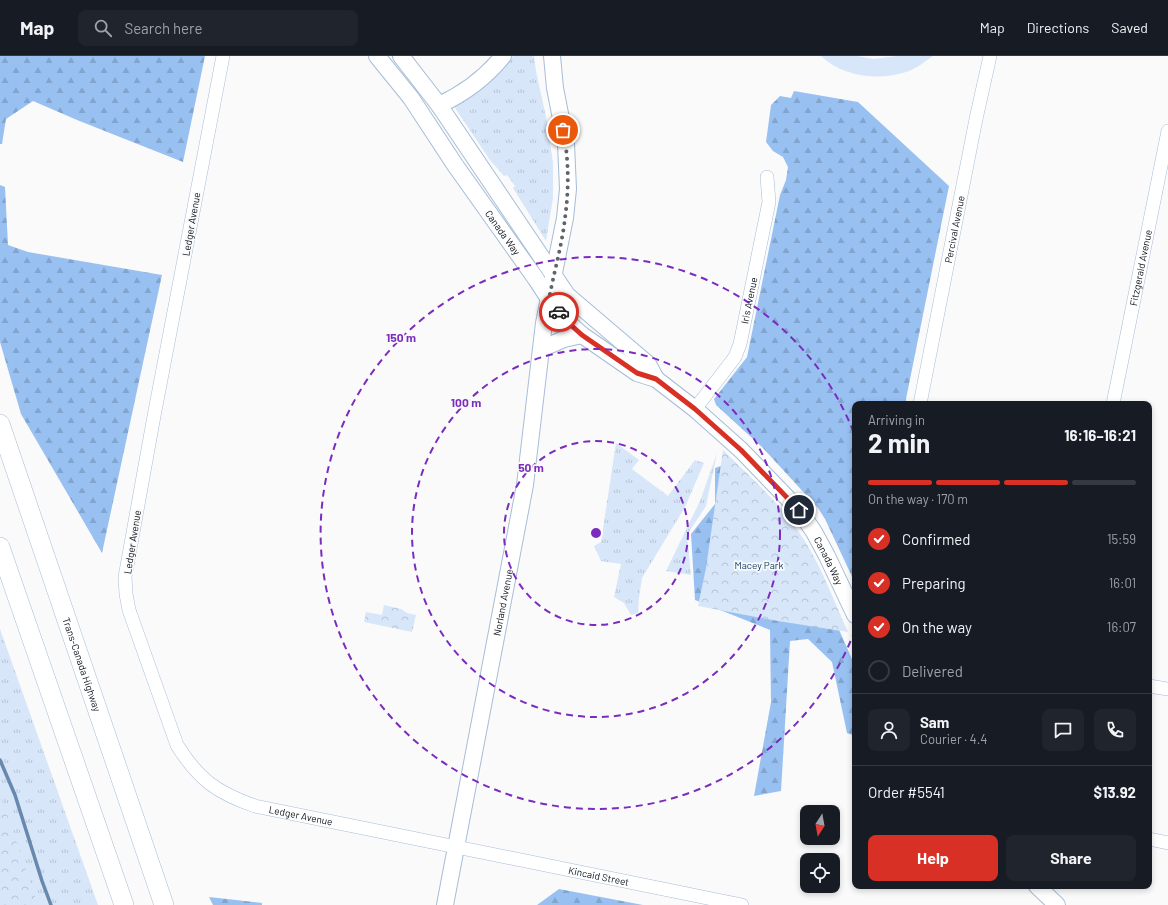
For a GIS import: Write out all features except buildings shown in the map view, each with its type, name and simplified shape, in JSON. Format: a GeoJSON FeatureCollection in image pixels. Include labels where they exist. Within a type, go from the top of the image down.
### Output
{"type":"FeatureCollection","features":[{"type":"Feature","properties":{"kind":"highway","name":"Trans-Canada Highway"},"geometry":{"type":"LineString","coordinates":[[0,424],[164,905]]}},
{"type":"Feature","properties":{"kind":"highway"},"geometry":{"type":"LineString","coordinates":[[0,547],[124,905]]}},
{"type":"Feature","properties":{"kind":"main road","name":"Canada Way"},"geometry":{"type":"LineString","coordinates":[[378,56],[411,98],[455,165],[563,318],[582,335],[637,373],[656,379],[695,409],[741,450],[799,510],[814,532],[827,556],[852,609]]}},
{"type":"Feature","properties":{"kind":"main road","name":"Canada Way"},"geometry":{"type":"LineString","coordinates":[[401,56],[438,105],[567,295],[648,364],[656,379]]}},
{"type":"Feature","properties":{"kind":"main road"},"geometry":{"type":"LineString","coordinates":[[438,105],[452,99],[473,85],[503,56]]}},
{"type":"Feature","properties":{"kind":"main road","name":"Norland Avenue"},"geometry":{"type":"LineString","coordinates":[[445,905],[526,480],[544,323],[564,226],[568,189],[566,144],[555,88],[552,56]]}},
{"type":"Feature","properties":{"kind":"main road"},"geometry":{"type":"LineString","coordinates":[[541,349],[564,339],[582,335]]}},
{"type":"Feature","properties":{"kind":"main road"},"geometry":{"type":"LineString","coordinates":[[1040,889],[1056,905]]}},
{"type":"Feature","properties":{"kind":"street","name":"Ledger Avenue"},"geometry":{"type":"LineString","coordinates":[[223,56],[154,416],[125,577],[129,610],[177,745],[185,759],[207,782],[226,795],[254,806],[456,847]]}},
{"type":"Feature","properties":{"kind":"street","name":"Percival Avenue"},"geometry":{"type":"LineString","coordinates":[[921,401],[990,56]]}},
{"type":"Feature","properties":{"kind":"street","name":"Fitzgerald Avenue"},"geometry":{"type":"LineString","coordinates":[[1114,401],[1168,131]]}},
{"type":"Feature","properties":{"kind":"street","name":"Iris Avenue"},"geometry":{"type":"LineString","coordinates":[[695,409],[732,360],[740,344],[769,202],[767,178]]}},
{"type":"Feature","properties":{"kind":"street"},"geometry":{"type":"LineString","coordinates":[[1152,687],[1168,690]]}},
{"type":"Feature","properties":{"kind":"street"},"geometry":{"type":"LineString","coordinates":[[1152,840],[1168,843]]}},
{"type":"Feature","properties":{"kind":"street","name":"Kincaid Street"},"geometry":{"type":"LineString","coordinates":[[456,847],[742,905]]}},
{"type":"Feature","properties":{"kind":"green space"},"geometry":{"type":"Polygon","coordinates":[[[0,56],[205,56],[183,162],[33,101],[6,119],[2,144],[0,144],[0,56]]]}},
{"type":"Feature","properties":{"kind":"green space"},"geometry":{"type":"Polygon","coordinates":[[[513,56],[534,56],[546,117],[553,163],[553,198],[546,241],[513,188],[515,186],[507,175],[504,176],[490,160],[455,108],[455,105],[494,75],[513,56]]]}},
{"type":"Feature","properties":{"kind":"green space"},"geometry":{"type":"Polygon","coordinates":[[[821,56],[857,56],[874,59],[897,56],[933,56],[910,71],[895,75],[873,76],[850,73],[840,69],[821,56]]]}},
{"type":"Feature","properties":{"kind":"green space"},"geometry":{"type":"Polygon","coordinates":[[[794,91],[858,102],[949,186],[906,401],[852,401],[852,577],[825,519],[818,508],[762,447],[716,405],[714,399],[747,357],[780,195],[786,180],[788,167],[783,157],[773,151],[766,142],[771,105],[780,96],[791,98],[794,91]]]}},
{"type":"Feature","properties":{"kind":"green space"},"geometry":{"type":"Polygon","coordinates":[[[0,185],[5,187],[8,245],[28,252],[162,275],[102,553],[21,414],[0,342],[0,185]]]}},
{"type":"Feature","properties":{"kind":"green space"},"geometry":{"type":"Polygon","coordinates":[[[616,443],[639,460],[632,469],[668,496],[695,460],[704,463],[685,507],[642,578],[638,613],[631,615],[624,603],[614,597],[621,564],[601,561],[594,546],[601,542],[616,443]]]}},
{"type":"Feature","properties":{"kind":"green space","name":"Macey Park"},"geometry":{"type":"Polygon","coordinates":[[[723,450],[771,497],[796,528],[812,552],[848,632],[698,606],[706,568],[723,450]]]}},
{"type":"Feature","properties":{"kind":"green space"},"geometry":{"type":"Polygon","coordinates":[[[717,453],[706,506],[687,535],[691,575],[666,571],[700,501],[717,453]]]}},
{"type":"Feature","properties":{"kind":"green space","name":"Macey Park"},"geometry":{"type":"Polygon","coordinates":[[[729,463],[815,575],[852,659],[852,735],[847,733],[832,662],[808,639],[790,641],[781,791],[754,796],[771,702],[770,630],[695,600],[691,534],[715,504],[715,468],[729,463]]]}},
{"type":"Feature","properties":{"kind":"green space"},"geometry":{"type":"Polygon","coordinates":[[[384,605],[401,609],[407,613],[416,615],[412,632],[364,622],[366,612],[382,615],[384,605]]]}},
{"type":"Feature","properties":{"kind":"green space"},"geometry":{"type":"Polygon","coordinates":[[[0,629],[98,905],[0,905],[0,629]]]}},
{"type":"Feature","properties":{"kind":"green space"},"geometry":{"type":"Polygon","coordinates":[[[0,794],[38,905],[0,905],[0,794]]]}},
{"type":"Feature","properties":{"kind":"green space"},"geometry":{"type":"Polygon","coordinates":[[[559,889],[643,905],[537,905],[559,889]]]}},
{"type":"Feature","properties":{"kind":"green space"},"geometry":{"type":"Polygon","coordinates":[[[209,897],[262,903],[262,905],[213,905],[209,897]]]}},
{"type":"Feature","properties":{"kind":"waterway"},"geometry":{"type":"LineString","coordinates":[[0,760],[15,795],[51,905]]}},
{"type":"Feature","properties":{"kind":"way so far"},"geometry":{"type":"LineString","coordinates":[[559,312],[549,299],[564,226],[568,189],[566,144],[563,130]]}},
{"type":"Feature","properties":{"kind":"route"},"geometry":{"type":"LineString","coordinates":[[559,312],[563,318],[582,335],[637,373],[656,379],[695,409],[741,450],[799,510]]}}]}
